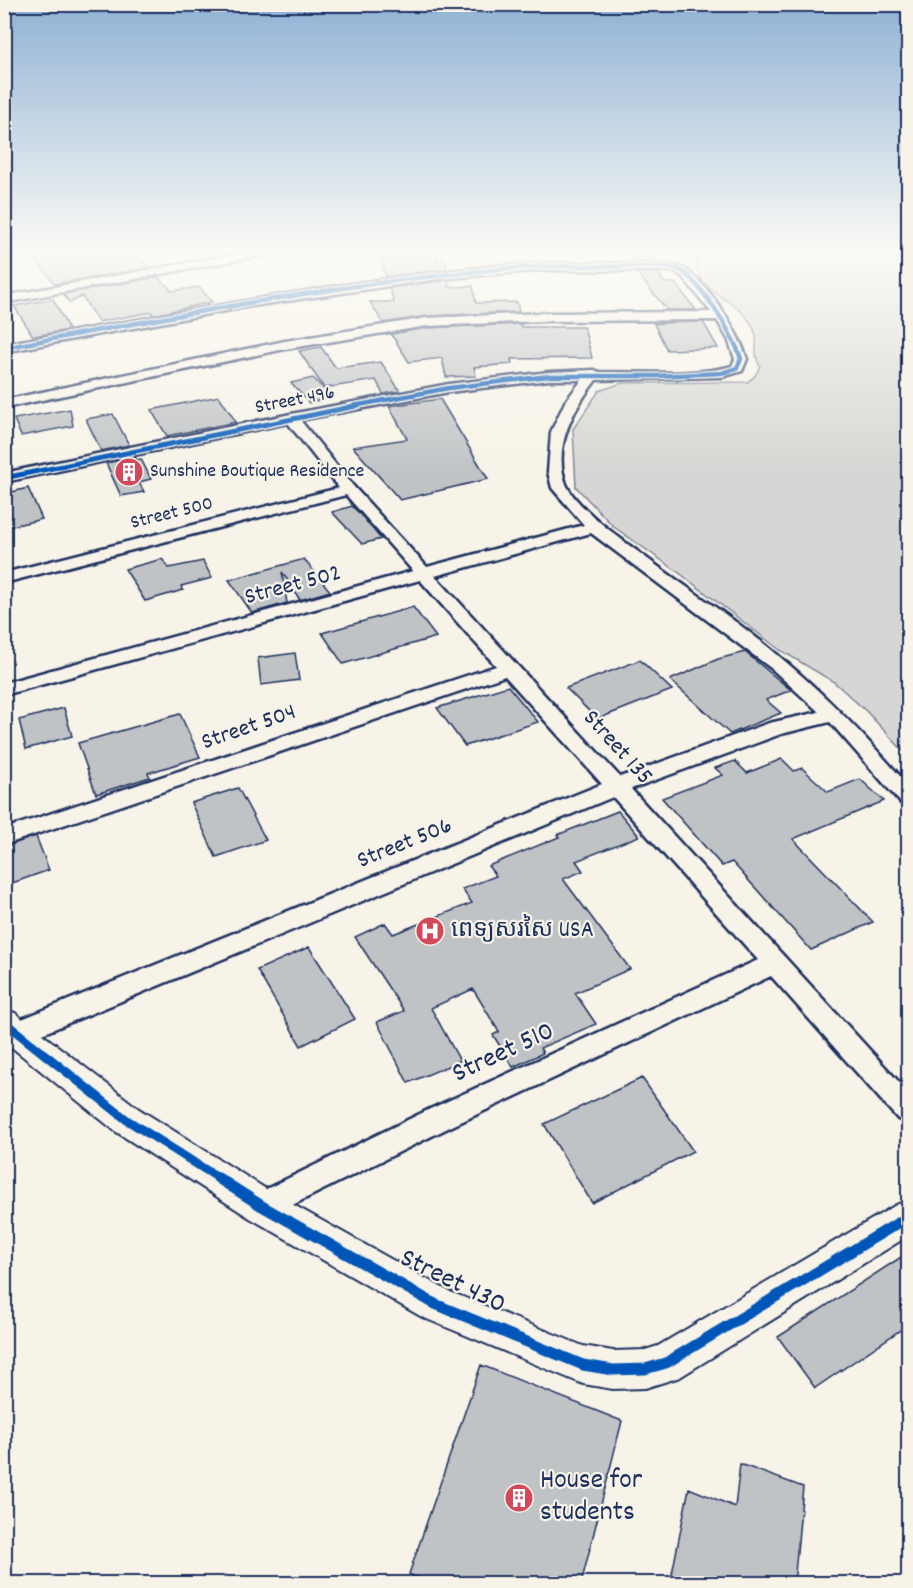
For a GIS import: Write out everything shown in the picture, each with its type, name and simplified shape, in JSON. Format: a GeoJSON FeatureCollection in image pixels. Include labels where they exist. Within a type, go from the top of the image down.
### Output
{"type":"FeatureCollection","features":[{"type":"Feature","properties":{"kind":"street"},"geometry":{"type":"LineString","coordinates":[[4,348],[129,325]]}},
{"type":"Feature","properties":{"kind":"street"},"geometry":{"type":"LineString","coordinates":[[4,405],[285,345],[408,325]]}},
{"type":"Feature","properties":{"kind":"street","name":"Street 496"},"geometry":{"type":"LineString","coordinates":[[4,478],[291,418],[449,388],[549,376],[594,374],[656,376],[722,372],[737,368],[741,359],[738,344],[727,325]]}},
{"type":"Feature","properties":{"kind":"street"},"geometry":{"type":"LineString","coordinates":[[594,374],[572,402],[558,432],[555,472],[560,488],[594,527],[779,665],[834,715],[909,798]]}},
{"type":"Feature","properties":{"kind":"street","name":"Street 135"},"geometry":{"type":"LineString","coordinates":[[291,418],[349,490],[909,1110]]}},
{"type":"Feature","properties":{"kind":"street","name":"Street 500"},"geometry":{"type":"LineString","coordinates":[[4,578],[349,490]]}},
{"type":"Feature","properties":{"kind":"street","name":"Street 502"},"geometry":{"type":"LineString","coordinates":[[4,689],[594,527]]}},
{"type":"Feature","properties":{"kind":"street","name":"Street 504"},"geometry":{"type":"LineString","coordinates":[[4,837],[509,668]]}},
{"type":"Feature","properties":{"kind":"street","name":"Street 506"},"geometry":{"type":"LineString","coordinates":[[8,1033],[618,786],[776,728],[834,715]]}},
{"type":"Feature","properties":{"kind":"street","name":"Street 510"},"geometry":{"type":"LineString","coordinates":[[262,1206],[440,1118],[775,963]]}},
{"type":"Feature","properties":{"kind":"street","name":"Street 430"},"geometry":{"type":"LineString","coordinates":[[8,1033],[128,1120],[262,1206],[435,1304],[583,1365],[613,1370],[645,1369],[666,1363],[909,1217]]}},
{"type":"Feature","properties":{"kind":"shaded area"},"geometry":{"type":"Polygon","coordinates":[[[752,325],[908,325],[908,756],[866,711],[834,682],[780,650],[678,572],[614,527],[576,487],[573,429],[599,391],[622,383],[747,382],[760,366],[756,355],[752,325]]]}},
{"type":"Feature","properties":{"kind":"building"},"geometry":{"type":"Polygon","coordinates":[[[26,325],[66,325],[69,330],[33,336],[26,325]]]}},
{"type":"Feature","properties":{"kind":"building"},"geometry":{"type":"Polygon","coordinates":[[[495,325],[584,327],[592,358],[511,359],[512,364],[474,367],[476,376],[446,377],[442,358],[409,362],[391,334],[427,328],[495,325]]]}},
{"type":"Feature","properties":{"kind":"building"},"geometry":{"type":"Polygon","coordinates":[[[655,325],[705,325],[718,348],[667,350],[655,325]]]}},
{"type":"Feature","properties":{"kind":"building"},"geometry":{"type":"Polygon","coordinates":[[[321,347],[336,368],[381,362],[400,391],[383,394],[376,380],[324,388],[299,351],[321,347]]]}},
{"type":"Feature","properties":{"kind":"building"},"geometry":{"type":"Polygon","coordinates":[[[313,378],[332,397],[309,403],[291,383],[313,378]]]}},
{"type":"Feature","properties":{"kind":"building"},"geometry":{"type":"Polygon","coordinates":[[[219,396],[236,422],[167,436],[151,410],[219,396]]]}},
{"type":"Feature","properties":{"kind":"building"},"geometry":{"type":"Polygon","coordinates":[[[440,399],[488,479],[400,500],[353,447],[407,439],[389,406],[440,399]]]}},
{"type":"Feature","properties":{"kind":"building"},"geometry":{"type":"Polygon","coordinates":[[[70,409],[73,426],[21,436],[14,419],[70,409]]]}},
{"type":"Feature","properties":{"kind":"building"},"geometry":{"type":"Polygon","coordinates":[[[113,414],[129,445],[101,451],[86,419],[113,414]]]}},
{"type":"Feature","properties":{"kind":"building","name":"Sunshine Boutique Residence"},"geometry":{"type":"Polygon","coordinates":[[[135,457],[137,460],[141,459],[151,479],[139,482],[144,492],[121,496],[106,463],[135,457]]]}},
{"type":"Feature","properties":{"kind":"building"},"geometry":{"type":"Polygon","coordinates":[[[28,488],[42,519],[4,528],[4,494],[28,488]]]}},
{"type":"Feature","properties":{"kind":"building"},"geometry":{"type":"Polygon","coordinates":[[[352,506],[381,539],[362,544],[332,512],[352,506]]]}},
{"type":"Feature","properties":{"kind":"building"},"geometry":{"type":"Polygon","coordinates":[[[162,559],[169,568],[203,561],[212,578],[181,586],[183,590],[145,601],[125,569],[162,559]]]}},
{"type":"Feature","properties":{"kind":"building"},"geometry":{"type":"Polygon","coordinates":[[[304,559],[330,591],[300,600],[282,572],[287,603],[252,613],[229,580],[304,559]]]}},
{"type":"Feature","properties":{"kind":"building"},"geometry":{"type":"Polygon","coordinates":[[[413,607],[436,637],[343,664],[322,633],[413,607]]]}},
{"type":"Feature","properties":{"kind":"building"},"geometry":{"type":"Polygon","coordinates":[[[745,652],[791,690],[766,700],[781,713],[730,734],[670,680],[718,659],[745,652]]]}},
{"type":"Feature","properties":{"kind":"building"},"geometry":{"type":"Polygon","coordinates":[[[295,653],[299,680],[261,685],[258,658],[295,653]]]}},
{"type":"Feature","properties":{"kind":"building"},"geometry":{"type":"Polygon","coordinates":[[[640,660],[672,690],[597,719],[566,688],[640,660]]]}},
{"type":"Feature","properties":{"kind":"building"},"geometry":{"type":"Polygon","coordinates":[[[508,686],[538,722],[465,746],[437,708],[508,686]]]}},
{"type":"Feature","properties":{"kind":"building"},"geometry":{"type":"Polygon","coordinates":[[[64,708],[72,736],[26,749],[19,720],[64,708]]]}},
{"type":"Feature","properties":{"kind":"building"},"geometry":{"type":"Polygon","coordinates":[[[180,714],[200,757],[148,773],[150,777],[96,794],[78,743],[180,714]]]}},
{"type":"Feature","properties":{"kind":"building"},"geometry":{"type":"Polygon","coordinates":[[[782,759],[794,771],[802,768],[828,792],[860,779],[884,801],[793,839],[873,922],[811,950],[732,862],[722,866],[662,798],[723,775],[715,768],[735,761],[747,773],[782,759]]]}},
{"type":"Feature","properties":{"kind":"building"},"geometry":{"type":"Polygon","coordinates":[[[238,788],[266,840],[216,857],[191,803],[238,788]]]}},
{"type":"Feature","properties":{"kind":"building"},"geometry":{"type":"Polygon","coordinates":[[[618,811],[639,836],[576,861],[583,871],[563,879],[630,969],[575,993],[596,1024],[540,1048],[543,1053],[513,1067],[493,1035],[499,1032],[473,989],[431,1008],[460,1061],[408,1083],[377,1022],[404,1011],[355,937],[385,923],[393,934],[472,903],[462,889],[496,876],[488,866],[618,811]]]}},
{"type":"Feature","properties":{"kind":"building"},"geometry":{"type":"Polygon","coordinates":[[[36,836],[49,870],[4,886],[4,847],[36,836]]]}},
{"type":"Feature","properties":{"kind":"building"},"geometry":{"type":"Polygon","coordinates":[[[309,947],[355,1019],[301,1046],[257,970],[309,947]]]}},
{"type":"Feature","properties":{"kind":"building"},"geometry":{"type":"Polygon","coordinates":[[[642,1078],[693,1151],[592,1203],[544,1124],[642,1078]]]}},
{"type":"Feature","properties":{"kind":"building"},"geometry":{"type":"Polygon","coordinates":[[[909,1252],[909,1324],[815,1388],[778,1337],[909,1252]]]}},
{"type":"Feature","properties":{"kind":"building","name":"House for students"},"geometry":{"type":"Polygon","coordinates":[[[481,1365],[622,1421],[581,1584],[430,1584],[409,1574],[481,1365]]]}},
{"type":"Feature","properties":{"kind":"building"},"geometry":{"type":"Polygon","coordinates":[[[740,1464],[803,1487],[794,1584],[670,1584],[689,1488],[735,1507],[740,1464]]]}},
{"type":"Feature","properties":{"kind":"cycle path"},"geometry":{"type":"LineString","coordinates":[[4,348],[127,325]]}},
{"type":"Feature","properties":{"kind":"cycle path"},"geometry":{"type":"LineString","coordinates":[[4,478],[291,418],[449,388],[549,376],[656,376],[722,373],[737,368],[741,359],[734,339],[726,325]]}},
{"type":"Feature","properties":{"kind":"cycle path"},"geometry":{"type":"LineString","coordinates":[[4,1022],[127,1120],[262,1206],[435,1304],[583,1365],[613,1370],[645,1369],[666,1363],[908,1217]]}},
{"type":"Feature","properties":{"kind":"place","name":"Sunshine Boutique Residence"},"geometry":{"type":"Point","coordinates":[129,472]}},
{"type":"Feature","properties":{"kind":"place","name":"ពេទ្យសរសៃ USA"},"geometry":{"type":"Point","coordinates":[430,931]}},
{"type":"Feature","properties":{"kind":"place","name":"House for students"},"geometry":{"type":"Point","coordinates":[519,1498]}}]}
